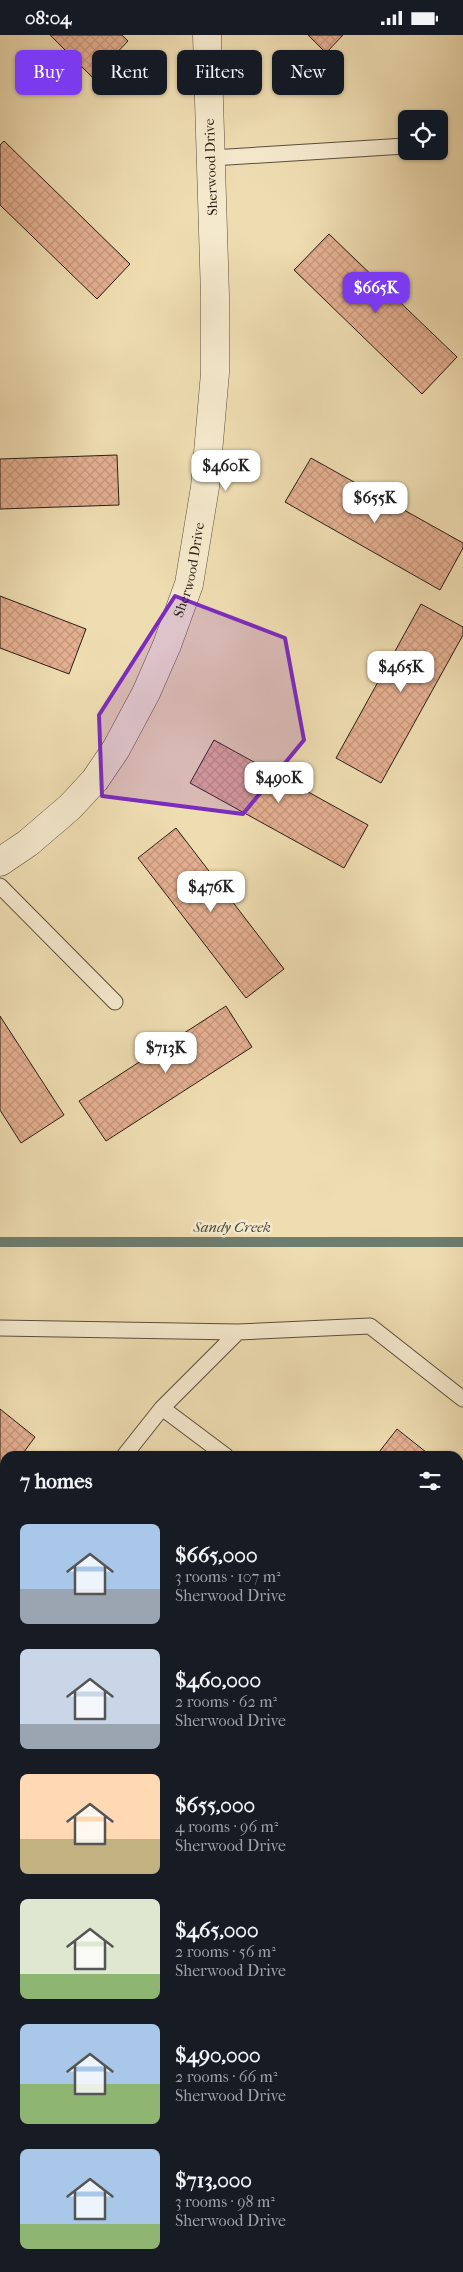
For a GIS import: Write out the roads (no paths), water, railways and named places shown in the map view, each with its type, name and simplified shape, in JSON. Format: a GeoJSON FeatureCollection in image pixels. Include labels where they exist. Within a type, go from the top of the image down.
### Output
{"type":"FeatureCollection","features":[{"type":"Feature","properties":{"kind":"street","name":"Sherwood Drive"},"geometry":{"type":"LineString","coordinates":[[0,862],[28,843],[70,807],[95,780],[116,749],[150,685],[167,645],[188,584],[205,487],[215,373],[212,157],[207,35]]}},
{"type":"Feature","properties":{"kind":"lane"},"geometry":{"type":"LineString","coordinates":[[212,157],[398,146]]}},
{"type":"Feature","properties":{"kind":"lane"},"geometry":{"type":"LineString","coordinates":[[0,886],[115,1002]]}},
{"type":"Feature","properties":{"kind":"lane"},"geometry":{"type":"LineString","coordinates":[[0,1328],[238,1331],[370,1325],[463,1399]]}},
{"type":"Feature","properties":{"kind":"lane"},"geometry":{"type":"LineString","coordinates":[[128,1451],[162,1408],[238,1331]]}},
{"type":"Feature","properties":{"kind":"lane"},"geometry":{"type":"LineString","coordinates":[[162,1408],[219,1451]]}},
{"type":"Feature","properties":{"kind":"waterway","name":"Sandy Creek"},"geometry":{"type":"LineString","coordinates":[[0,1242],[463,1242]]}}]}
